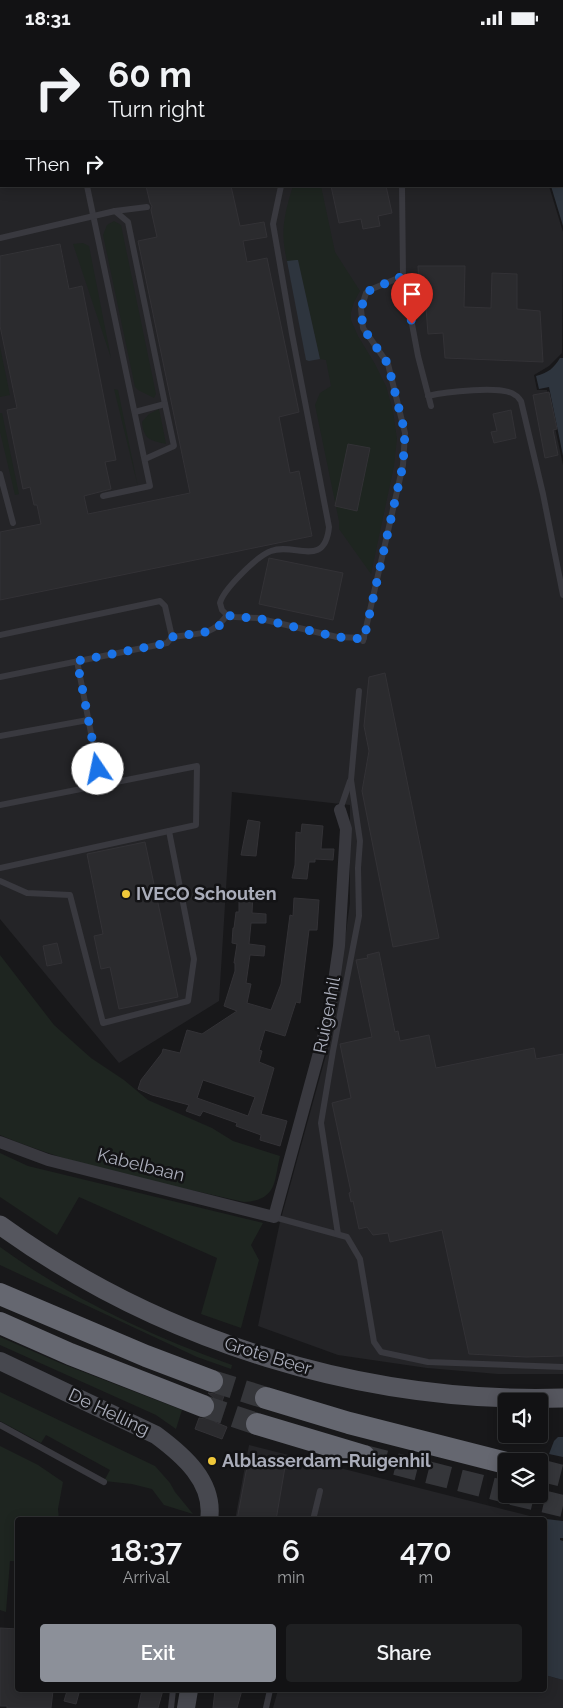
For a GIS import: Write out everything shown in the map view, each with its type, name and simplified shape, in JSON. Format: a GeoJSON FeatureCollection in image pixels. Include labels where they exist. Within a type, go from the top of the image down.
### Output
{"type":"FeatureCollection","features":[{"type":"Feature","properties":{"kind":"highway"},"geometry":{"type":"LineString","coordinates":[[0,1294],[146,1356],[212,1381]]}},
{"type":"Feature","properties":{"kind":"highway"},"geometry":{"type":"LineString","coordinates":[[0,1323],[70,1354],[204,1407]]}},
{"type":"Feature","properties":{"kind":"highway"},"geometry":{"type":"LineString","coordinates":[[266,1398],[349,1423],[498,1461]]}},
{"type":"Feature","properties":{"kind":"highway"},"geometry":{"type":"LineString","coordinates":[[257,1424],[364,1456]]}},
{"type":"Feature","properties":{"kind":"main road","name":"Grote Beer"},"geometry":{"type":"LineString","coordinates":[[0,1225],[59,1264],[144,1309],[189,1329],[273,1359],[378,1385],[487,1397],[563,1397]]}},
{"type":"Feature","properties":{"kind":"street","name":"Ruigenhil"},"geometry":{"type":"LineString","coordinates":[[274,1217],[329,1016],[339,946],[346,829],[340,810]]}},
{"type":"Feature","properties":{"kind":"street","name":"Kabelbaan"},"geometry":{"type":"LineString","coordinates":[[0,1142],[48,1160],[274,1217]]}},
{"type":"Feature","properties":{"kind":"street","name":"De Helling"},"geometry":{"type":"LineString","coordinates":[[0,1361],[156,1435],[191,1464],[203,1483],[209,1503],[210,1517]]}},
{"type":"Feature","properties":{"kind":"street"},"geometry":{"type":"LineString","coordinates":[[186,1708],[189,1692]]}},
{"type":"Feature","properties":{"kind":"lane"},"geometry":{"type":"LineString","coordinates":[[87,187],[150,486],[103,496]]}},
{"type":"Feature","properties":{"kind":"lane"},"geometry":{"type":"LineString","coordinates":[[281,187],[273,224],[329,527],[328,536],[319,549],[310,552],[277,549],[259,557],[221,598],[222,610],[227,615],[257,618],[337,637],[364,640],[403,465],[405,433],[388,364],[363,328],[361,309],[366,293],[403,276]]}},
{"type":"Feature","properties":{"kind":"lane"},"geometry":{"type":"LineString","coordinates":[[402,187],[403,276],[418,355],[431,407]]}},
{"type":"Feature","properties":{"kind":"lane"},"geometry":{"type":"LineString","coordinates":[[0,238],[116,211],[147,207]]}},
{"type":"Feature","properties":{"kind":"lane"},"geometry":{"type":"LineString","coordinates":[[116,211],[128,222],[174,447],[144,459]]}},
{"type":"Feature","properties":{"kind":"lane"},"geometry":{"type":"LineString","coordinates":[[428,396],[448,392],[500,390],[515,394],[521,401],[543,494],[563,595]]}},
{"type":"Feature","properties":{"kind":"lane"},"geometry":{"type":"LineString","coordinates":[[134,412],[165,404]]}},
{"type":"Feature","properties":{"kind":"lane"},"geometry":{"type":"LineString","coordinates":[[0,474],[14,523]]}},
{"type":"Feature","properties":{"kind":"lane"},"geometry":{"type":"LineString","coordinates":[[0,635],[160,601],[165,606],[172,637]]}},
{"type":"Feature","properties":{"kind":"lane"},"geometry":{"type":"LineString","coordinates":[[0,677],[167,643],[172,637],[212,631],[219,626],[227,615]]}},
{"type":"Feature","properties":{"kind":"lane"},"geometry":{"type":"LineString","coordinates":[[77,661],[98,769]]}},
{"type":"Feature","properties":{"kind":"lane"},"geometry":{"type":"LineString","coordinates":[[338,1234],[321,1123],[359,916],[358,868],[360,841],[351,780],[359,691]]}},
{"type":"Feature","properties":{"kind":"lane"},"geometry":{"type":"LineString","coordinates":[[0,736],[88,720]]}},
{"type":"Feature","properties":{"kind":"lane"},"geometry":{"type":"LineString","coordinates":[[0,805],[198,766],[196,825],[0,868]]}},
{"type":"Feature","properties":{"kind":"lane"},"geometry":{"type":"LineString","coordinates":[[340,810],[351,780]]}},
{"type":"Feature","properties":{"kind":"lane"},"geometry":{"type":"LineString","coordinates":[[0,881],[26,893],[70,895],[102,1023],[188,1001],[194,959],[169,831]]}},
{"type":"Feature","properties":{"kind":"lane"},"geometry":{"type":"LineString","coordinates":[[274,1217],[347,1237],[360,1259],[374,1341],[381,1352],[428,1362],[563,1367]]}},
{"type":"Feature","properties":{"kind":"lane"},"geometry":{"type":"LineString","coordinates":[[0,1425],[104,1482]]}},
{"type":"Feature","properties":{"kind":"lane"},"geometry":{"type":"LineString","coordinates":[[314,1517],[320,1491]]}},
{"type":"Feature","properties":{"kind":"lane"},"geometry":{"type":"LineString","coordinates":[[171,1708],[173,1692]]}},
{"type":"Feature","properties":{"kind":"lane"},"geometry":{"type":"LineString","coordinates":[[266,1708],[270,1692]]}},
{"type":"Feature","properties":{"kind":"shaded area"},"geometry":{"type":"Polygon","coordinates":[[[0,187],[549,187],[563,232],[562,353],[549,366],[534,375],[537,390],[547,390],[563,465],[563,1374],[498,1374],[427,1368],[338,1355],[258,1326],[280,1222],[332,1033],[350,903],[350,805],[232,792],[219,1001],[119,1063],[0,919],[0,187]]]}},
{"type":"Feature","properties":{"kind":"shaded area"},"geometry":{"type":"Polygon","coordinates":[[[293,187],[321,187],[335,252],[360,291],[354,302],[351,320],[386,386],[393,411],[397,439],[394,466],[371,574],[339,529],[339,521],[315,405],[320,393],[331,386],[326,360],[320,359],[298,261],[287,261],[283,232],[287,206],[293,187]]]}},
{"type":"Feature","properties":{"kind":"shaded area"},"geometry":{"type":"Polygon","coordinates":[[[551,187],[563,187],[563,226],[551,187]]]}},
{"type":"Feature","properties":{"kind":"shaded area"},"geometry":{"type":"Polygon","coordinates":[[[114,221],[121,225],[156,394],[154,398],[135,387],[103,235],[107,225],[114,221]]]}},
{"type":"Feature","properties":{"kind":"shaded area"},"geometry":{"type":"Polygon","coordinates":[[[83,243],[89,246],[111,358],[73,244],[83,243]]]}},
{"type":"Feature","properties":{"kind":"shaded area"},"geometry":{"type":"Polygon","coordinates":[[[298,260],[320,359],[309,361],[306,360],[287,261],[298,260]]]}},
{"type":"Feature","properties":{"kind":"shaded area"},"geometry":{"type":"Polygon","coordinates":[[[0,347],[10,395],[0,397],[0,347]]]}},
{"type":"Feature","properties":{"kind":"shaded area"},"geometry":{"type":"Polygon","coordinates":[[[560,358],[563,358],[563,456],[549,387],[539,389],[536,376],[550,370],[560,358]]]}},
{"type":"Feature","properties":{"kind":"shaded area"},"geometry":{"type":"Polygon","coordinates":[[[114,389],[118,390],[138,487],[114,389]]]}},
{"type":"Feature","properties":{"kind":"shaded area"},"geometry":{"type":"Polygon","coordinates":[[[159,409],[166,444],[146,436],[143,428],[142,422],[149,414],[159,409]]]}},
{"type":"Feature","properties":{"kind":"shaded area"},"geometry":{"type":"Polygon","coordinates":[[[0,413],[2,413],[19,494],[15,495],[0,432],[0,413]]]}},
{"type":"Feature","properties":{"kind":"shaded area"},"geometry":{"type":"Polygon","coordinates":[[[0,955],[54,1025],[91,1058],[124,1080],[148,1100],[212,1128],[233,1141],[280,1156],[275,1181],[268,1193],[263,1198],[255,1201],[244,1202],[90,1166],[59,1157],[0,1135],[0,955]]]}},
{"type":"Feature","properties":{"kind":"shaded area"},"geometry":{"type":"Polygon","coordinates":[[[0,1153],[28,1166],[263,1223],[251,1245],[259,1260],[241,1328],[201,1314],[217,1258],[79,1197],[57,1235],[0,1197],[0,1153]]]}},
{"type":"Feature","properties":{"kind":"shaded area"},"geometry":{"type":"Polygon","coordinates":[[[0,1247],[54,1283],[83,1299],[141,1328],[232,1365],[231,1369],[197,1357],[0,1265],[0,1247]]]}},
{"type":"Feature","properties":{"kind":"shaded area"},"geometry":{"type":"Polygon","coordinates":[[[0,1337],[60,1363],[182,1410],[176,1429],[156,1415],[0,1345],[0,1337]]]}},
{"type":"Feature","properties":{"kind":"shaded area"},"geometry":{"type":"Polygon","coordinates":[[[0,1392],[155,1466],[193,1514],[164,1505],[152,1489],[132,1484],[104,1481],[110,1470],[46,1435],[41,1443],[0,1421],[0,1392]]]}},
{"type":"Feature","properties":{"kind":"shaded area"},"geometry":{"type":"Polygon","coordinates":[[[558,1437],[563,1437],[563,1457],[549,1454],[554,1441],[558,1437]]]}},
{"type":"Feature","properties":{"kind":"shaded area"},"geometry":{"type":"Polygon","coordinates":[[[249,1445],[534,1517],[236,1517],[249,1445]]]}},
{"type":"Feature","properties":{"kind":"shaded area"},"geometry":{"type":"Polygon","coordinates":[[[0,1446],[38,1465],[63,1482],[58,1509],[59,1517],[15,1517],[15,1561],[10,1561],[6,1612],[0,1610],[0,1446]]]}},
{"type":"Feature","properties":{"kind":"shaded area"},"geometry":{"type":"Polygon","coordinates":[[[547,1519],[563,1521],[563,1538],[560,1538],[560,1540],[563,1541],[563,1680],[547,1676],[547,1519]]]}},
{"type":"Feature","properties":{"kind":"shaded area"},"geometry":{"type":"Polygon","coordinates":[[[547,1676],[563,1680],[563,1708],[273,1708],[277,1692],[547,1692],[547,1676]]]}},
{"type":"Feature","properties":{"kind":"building"},"geometry":{"type":"Polygon","coordinates":[[[146,187],[231,187],[240,226],[264,222],[267,237],[243,241],[247,262],[267,258],[299,412],[279,417],[290,473],[299,471],[312,536],[0,600],[0,532],[41,524],[37,505],[34,505],[30,487],[23,489],[7,410],[17,408],[0,326],[0,256],[60,244],[69,289],[82,286],[116,460],[105,462],[111,489],[84,496],[88,514],[190,493],[138,241],[157,237],[146,187]]]}},
{"type":"Feature","properties":{"kind":"building"},"geometry":{"type":"Polygon","coordinates":[[[331,187],[386,187],[392,213],[378,216],[380,226],[363,229],[361,219],[339,223],[331,187]]]}},
{"type":"Feature","properties":{"kind":"building"},"geometry":{"type":"Polygon","coordinates":[[[418,266],[465,266],[464,307],[491,308],[492,273],[517,274],[517,309],[540,311],[543,362],[445,358],[443,333],[428,334],[426,308],[420,308],[418,266]]]}},
{"type":"Feature","properties":{"kind":"building"},"geometry":{"type":"Polygon","coordinates":[[[549,392],[557,429],[553,430],[558,455],[545,458],[533,395],[549,392]]]}},
{"type":"Feature","properties":{"kind":"building"},"geometry":{"type":"Polygon","coordinates":[[[511,410],[516,438],[494,443],[491,432],[497,431],[493,414],[511,410]]]}},
{"type":"Feature","properties":{"kind":"building"},"geometry":{"type":"Polygon","coordinates":[[[348,444],[370,448],[357,511],[335,506],[348,444]]]}},
{"type":"Feature","properties":{"kind":"building"},"geometry":{"type":"Polygon","coordinates":[[[269,558],[343,573],[333,620],[259,604],[269,558]]]}},
{"type":"Feature","properties":{"kind":"building"},"geometry":{"type":"Polygon","coordinates":[[[385,673],[439,938],[393,947],[362,791],[369,751],[364,726],[369,677],[385,673]]]}},
{"type":"Feature","properties":{"kind":"building"},"geometry":{"type":"Polygon","coordinates":[[[248,820],[260,822],[256,856],[241,855],[248,820]]]}},
{"type":"Feature","properties":{"kind":"building"},"geometry":{"type":"Polygon","coordinates":[[[302,824],[323,826],[321,849],[334,849],[333,860],[315,859],[315,862],[309,862],[307,879],[292,878],[295,865],[296,832],[301,833],[302,824]]]}},
{"type":"Feature","properties":{"kind":"building","name":"IVECO Schouten"},"geometry":{"type":"Polygon","coordinates":[[[145,842],[178,997],[119,1009],[110,967],[101,969],[94,936],[103,934],[87,854],[145,842]]]}},
{"type":"Feature","properties":{"kind":"building"},"geometry":{"type":"Polygon","coordinates":[[[239,894],[253,894],[252,913],[266,914],[266,923],[251,923],[249,944],[265,946],[264,956],[250,955],[246,983],[251,984],[247,1003],[271,1010],[281,984],[290,915],[293,916],[294,898],[319,900],[317,930],[309,930],[300,1003],[296,1002],[285,1036],[265,1030],[259,1050],[262,1051],[259,1062],[274,1068],[261,1114],[287,1121],[280,1146],[260,1140],[261,1135],[236,1126],[237,1123],[203,1111],[200,1116],[186,1111],[189,1105],[152,1095],[138,1089],[141,1080],[163,1049],[180,1053],[187,1030],[202,1034],[237,1011],[224,1006],[235,971],[234,963],[237,944],[232,943],[233,928],[236,912],[239,912],[239,894]],[[203,1080],[197,1098],[248,1116],[255,1097],[203,1080]]]}},
{"type":"Feature","properties":{"kind":"building"},"geometry":{"type":"Polygon","coordinates":[[[57,943],[62,963],[47,966],[43,946],[57,943]]]}},
{"type":"Feature","properties":{"kind":"building"},"geometry":{"type":"Polygon","coordinates":[[[379,952],[395,1032],[398,1031],[400,1041],[429,1035],[436,1068],[534,1048],[536,1059],[563,1054],[563,1356],[526,1357],[469,1354],[442,1230],[390,1242],[388,1233],[373,1235],[367,1227],[359,1229],[353,1201],[351,1202],[349,1193],[351,1192],[332,1103],[351,1098],[340,1044],[372,1037],[356,960],[368,958],[367,955],[379,952]]]}},
{"type":"Feature","properties":{"kind":"building"},"geometry":{"type":"Polygon","coordinates":[[[222,1389],[226,1390],[215,1422],[227,1427],[222,1439],[195,1429],[199,1418],[211,1417],[215,1410],[214,1398],[208,1393],[215,1394],[222,1389]]]}},
{"type":"Feature","properties":{"kind":"building"},"geometry":{"type":"Polygon","coordinates":[[[253,1455],[286,1461],[277,1517],[238,1517],[246,1472],[253,1455]]]}},
{"type":"Feature","properties":{"kind":"building"},"geometry":{"type":"Polygon","coordinates":[[[0,1628],[15,1629],[15,1692],[53,1692],[51,1708],[7,1708],[7,1706],[0,1706],[0,1628]]]}},
{"type":"Feature","properties":{"kind":"building"},"geometry":{"type":"Polygon","coordinates":[[[67,1692],[79,1693],[76,1704],[64,1701],[67,1692]]]}},
{"type":"Feature","properties":{"kind":"building"},"geometry":{"type":"Polygon","coordinates":[[[142,1692],[162,1692],[158,1708],[138,1708],[142,1692]]]}},
{"type":"Feature","properties":{"kind":"building"},"geometry":{"type":"Polygon","coordinates":[[[215,1692],[241,1692],[237,1708],[213,1708],[215,1692]]]}},
{"type":"Feature","properties":{"kind":"tunnel"},"geometry":{"type":"LineString","coordinates":[[212,1381],[266,1398]]}},
{"type":"Feature","properties":{"kind":"tunnel"},"geometry":{"type":"LineString","coordinates":[[203,1406],[257,1424]]}},
{"type":"Feature","properties":{"kind":"tunnel"},"geometry":{"type":"LineString","coordinates":[[364,1456],[498,1490]]}},
{"type":"Feature","properties":{"kind":"tunnel"},"geometry":{"type":"LineString","coordinates":[[548,1472],[563,1476]]}},
{"type":"Feature","properties":{"kind":"tunnel"},"geometry":{"type":"LineString","coordinates":[[548,1502],[563,1506]]}},
{"type":"Feature","properties":{"kind":"place","name":"IVECO Schouten"},"geometry":{"type":"Point","coordinates":[126,894]}},
{"type":"Feature","properties":{"kind":"place","name":"Alblasserdam-Ruigenhil"},"geometry":{"type":"Point","coordinates":[212,1461]}},
{"type":"Feature","properties":{"kind":"route"},"geometry":{"type":"LineString","coordinates":[[98,769],[77,661],[167,643],[172,637],[212,631],[219,626],[227,615],[257,618],[337,637],[364,639],[403,465],[405,433],[388,364],[363,328],[361,309],[366,293],[403,276],[412,324]]}}]}
